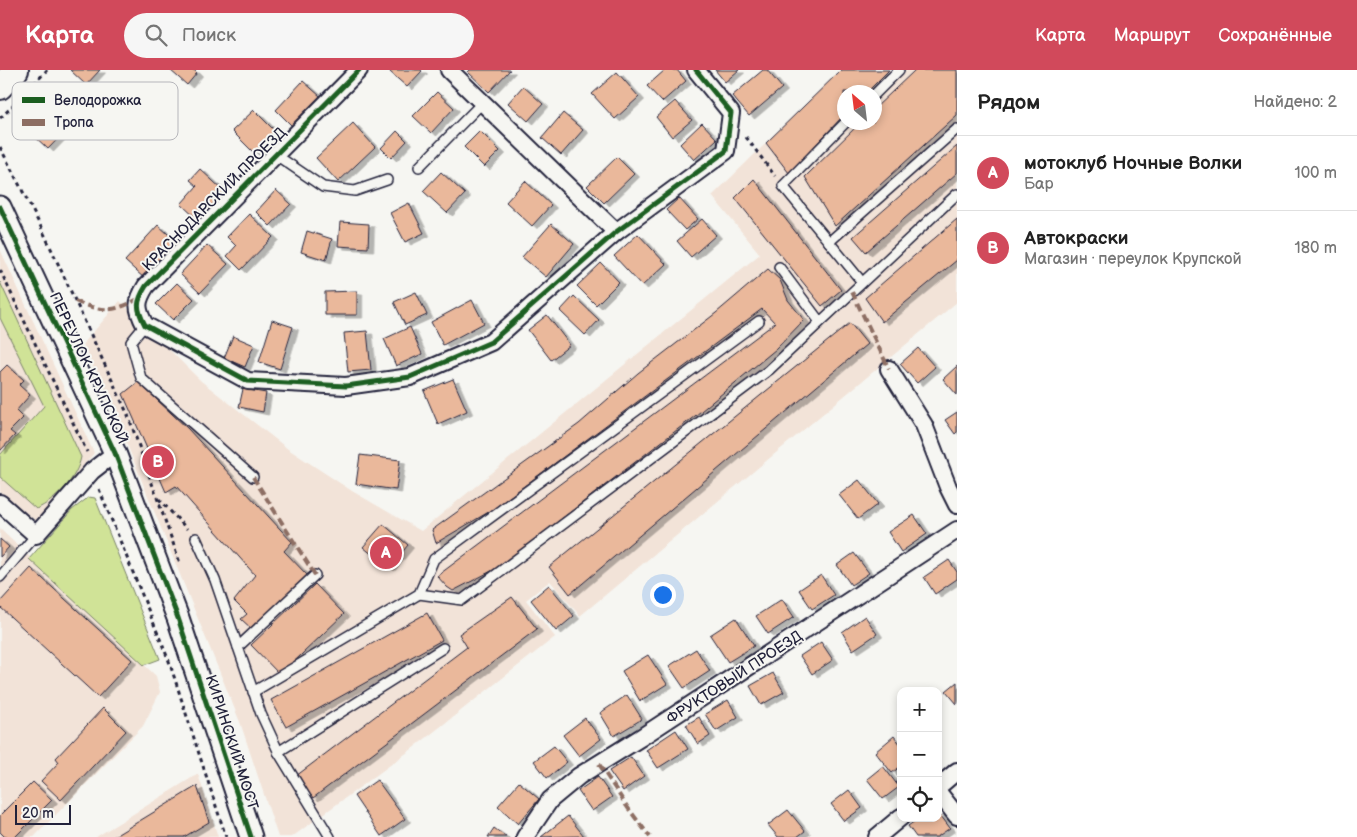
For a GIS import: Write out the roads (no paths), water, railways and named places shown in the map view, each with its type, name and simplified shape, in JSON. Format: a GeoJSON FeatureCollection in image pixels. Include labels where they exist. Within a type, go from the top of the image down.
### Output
{"type":"FeatureCollection","features":[{"type":"Feature","properties":{"kind":"main road"},"geometry":{"type":"LineString","coordinates":[[0,87],[16,70]]}},
{"type":"Feature","properties":{"kind":"street","name":"КРАСНОДАРСКИЙ ПРОЕЗД"},"geometry":{"type":"LineString","coordinates":[[146,325],[138,312],[138,299],[146,286],[359,70]]}},
{"type":"Feature","properties":{"kind":"street"},"geometry":{"type":"LineString","coordinates":[[449,70],[616,232]]}},
{"type":"Feature","properties":{"kind":"street"},"geometry":{"type":"LineString","coordinates":[[146,325],[248,381],[346,386],[410,377],[490,342],[616,232],[726,151],[731,113],[696,70]]}},
{"type":"Feature","properties":{"kind":"street","name":"ПЕРЕУЛОК КРУПСКОЙ"},"geometry":{"type":"LineString","coordinates":[[0,207],[115,453],[191,655]]}},
{"type":"Feature","properties":{"kind":"street"},"geometry":{"type":"LineString","coordinates":[[889,369],[924,426],[957,505]]}},
{"type":"Feature","properties":{"kind":"street"},"geometry":{"type":"LineString","coordinates":[[0,503],[36,535],[92,471],[115,453]]}},
{"type":"Feature","properties":{"kind":"street","name":"ФРУКТОВЫЙ ПРОЕЗД"},"geometry":{"type":"LineString","coordinates":[[525,837],[550,800],[579,776],[957,530]]}},
{"type":"Feature","properties":{"kind":"street","name":"КИРИНСКИЙ МОСТ"},"geometry":{"type":"LineString","coordinates":[[191,655],[250,837]]}},
{"type":"Feature","properties":{"kind":"street"},"geometry":{"type":"LineString","coordinates":[[942,784],[957,771]]}},
{"type":"Feature","properties":{"kind":"street"},"geometry":{"type":"LineString","coordinates":[[942,797],[957,816]]}},
{"type":"Feature","properties":{"kind":"street"},"geometry":{"type":"LineString","coordinates":[[877,837],[897,820]]}},
{"type":"Feature","properties":{"kind":"lane"},"geometry":{"type":"LineString","coordinates":[[882,87],[899,70]]}},
{"type":"Feature","properties":{"kind":"lane"},"geometry":{"type":"LineString","coordinates":[[419,167],[482,102]]}},
{"type":"Feature","properties":{"kind":"lane"},"geometry":{"type":"LineString","coordinates":[[829,242],[957,129]]}},
{"type":"Feature","properties":{"kind":"lane"},"geometry":{"type":"LineString","coordinates":[[838,130],[782,186],[862,282]]}},
{"type":"Feature","properties":{"kind":"lane"},"geometry":{"type":"LineString","coordinates":[[276,155],[323,187],[355,191],[387,180]]}},
{"type":"Feature","properties":{"kind":"lane"},"geometry":{"type":"LineString","coordinates":[[418,594],[462,600],[769,370],[957,194]]}},
{"type":"Feature","properties":{"kind":"lane"},"geometry":{"type":"LineString","coordinates":[[780,267],[820,322]]}},
{"type":"Feature","properties":{"kind":"lane"},"geometry":{"type":"LineString","coordinates":[[253,692],[418,594],[434,559],[759,321]]}},
{"type":"Feature","properties":{"kind":"lane"},"geometry":{"type":"LineString","coordinates":[[146,325],[131,342],[141,378],[254,477]]}},
{"type":"Feature","properties":{"kind":"lane"},"geometry":{"type":"LineString","coordinates":[[0,577],[36,535]]}},
{"type":"Feature","properties":{"kind":"lane"},"geometry":{"type":"LineString","coordinates":[[196,538],[215,580],[261,714],[278,752],[330,837]]}},
{"type":"Feature","properties":{"kind":"lane"},"geometry":{"type":"LineString","coordinates":[[238,647],[315,575]]}},
{"type":"Feature","properties":{"kind":"lane"},"geometry":{"type":"LineString","coordinates":[[278,752],[444,648]]}},
{"type":"Feature","properties":{"kind":"place","name":"Автокраски"},"geometry":{"type":"Point","coordinates":[158,462]}},
{"type":"Feature","properties":{"kind":"place","name":"мотоклуб Ночные Волки"},"geometry":{"type":"Point","coordinates":[386,553]}}]}
